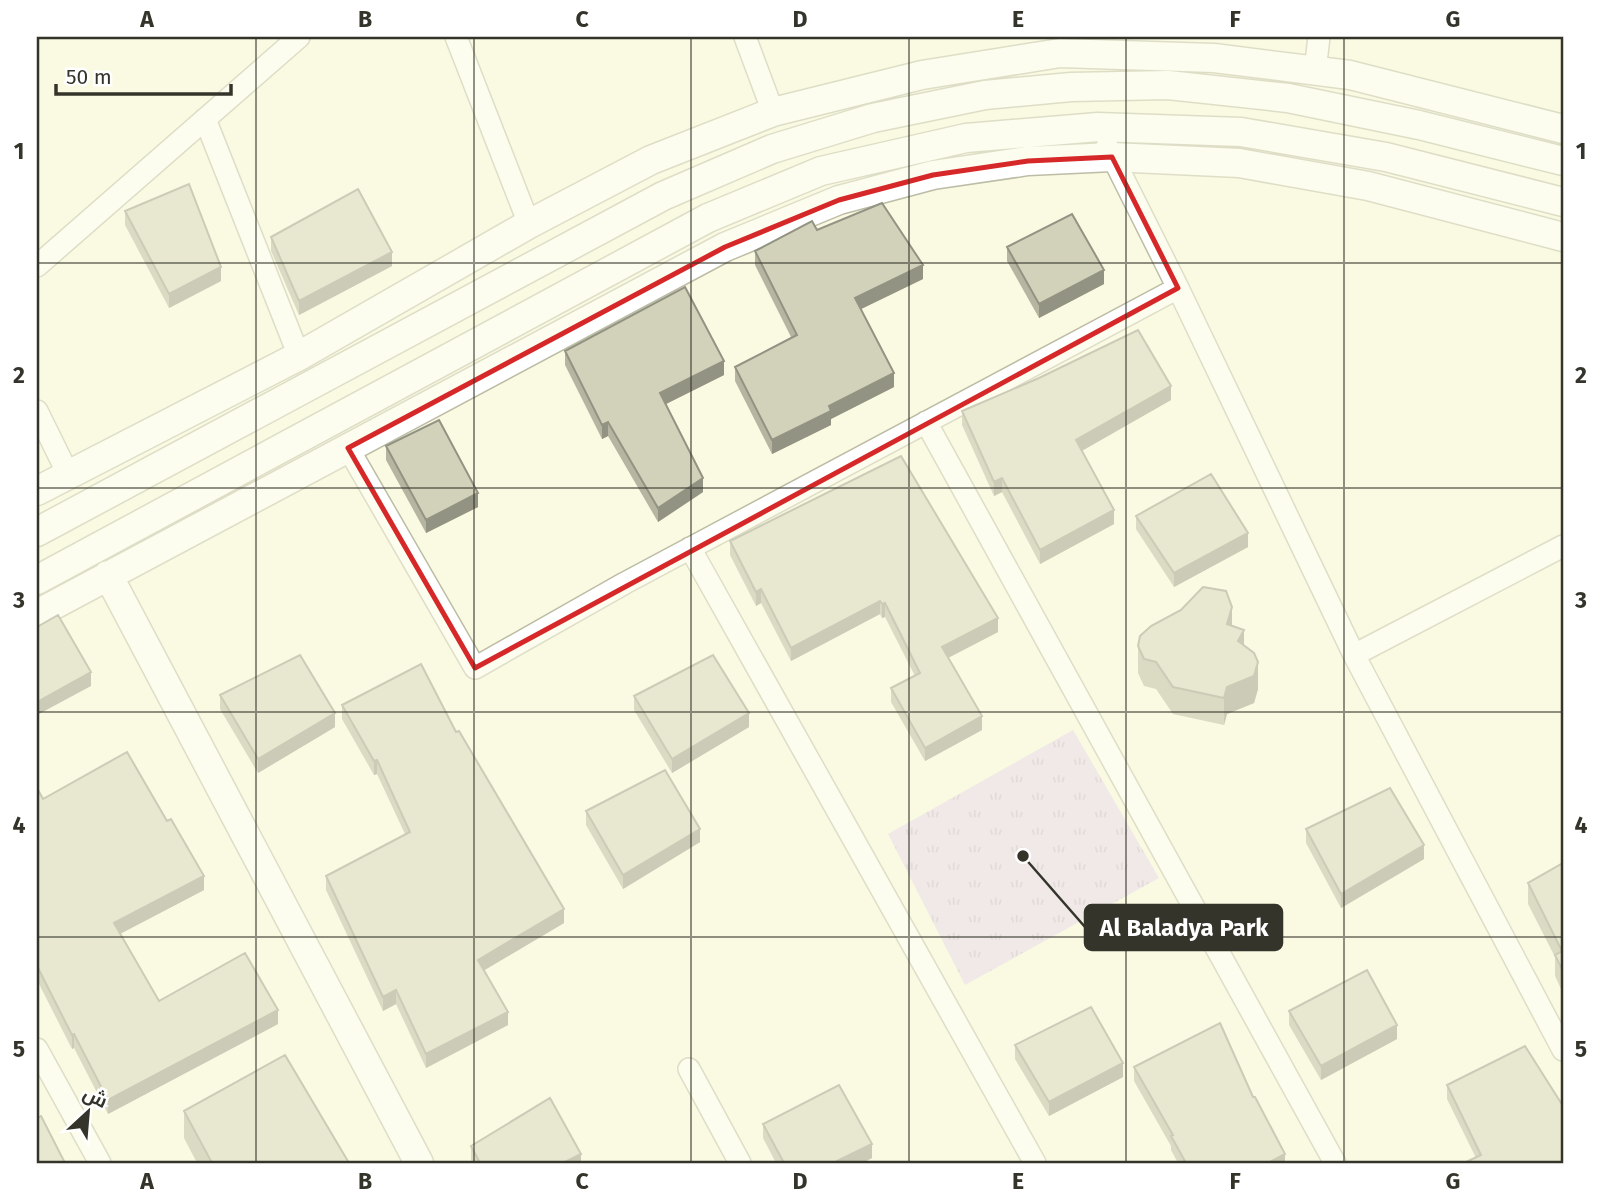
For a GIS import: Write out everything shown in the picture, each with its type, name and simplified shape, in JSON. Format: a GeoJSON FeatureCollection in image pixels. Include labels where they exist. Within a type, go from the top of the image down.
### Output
{"type":"FeatureCollection","features":[{"type":"Feature","properties":{"kind":"main road"},"geometry":{"type":"LineString","coordinates":[[37,491],[299,356],[529,224],[651,160],[773,112],[922,75],[1061,45],[1214,58],[1350,75],[1562,125]]}},
{"type":"Feature","properties":{"kind":"main road"},"geometry":{"type":"LineString","coordinates":[[37,532],[663,196],[772,149],[873,118],[985,95],[1071,87],[1168,85],[1288,98],[1419,125],[1563,160]]}},
{"type":"Feature","properties":{"kind":"main road"},"geometry":{"type":"LineString","coordinates":[[37,580],[708,218],[821,171],[966,138],[1098,127],[1241,132],[1386,157],[1563,202]]}},
{"type":"Feature","properties":{"kind":"main road"},"geometry":{"type":"LineString","coordinates":[[37,614],[725,247],[838,200],[933,175],[1028,161],[1112,158],[1238,163],[1368,186],[1563,237]]}},
{"type":"Feature","properties":{"kind":"main road"},"geometry":{"type":"LineString","coordinates":[[108,575],[419,1163]]}},
{"type":"Feature","properties":{"kind":"street"},"geometry":{"type":"LineString","coordinates":[[37,266],[299,37]]}},
{"type":"Feature","properties":{"kind":"street"},"geometry":{"type":"LineString","coordinates":[[456,37],[529,224]]}},
{"type":"Feature","properties":{"kind":"street"},"geometry":{"type":"LineString","coordinates":[[745,37],[773,112]]}},
{"type":"Feature","properties":{"kind":"street"},"geometry":{"type":"LineString","coordinates":[[1315,71],[1319,37]]}},
{"type":"Feature","properties":{"kind":"street"},"geometry":{"type":"LineString","coordinates":[[205,119],[299,356]]}},
{"type":"Feature","properties":{"kind":"street"},"geometry":{"type":"LineString","coordinates":[[1098,127],[1354,655],[1563,1049]]}},
{"type":"Feature","properties":{"kind":"street"},"geometry":{"type":"LineString","coordinates":[[348,448],[475,668],[690,548],[1178,288]]}},
{"type":"Feature","properties":{"kind":"street"},"geometry":{"type":"LineString","coordinates":[[37,411],[68,474]]}},
{"type":"Feature","properties":{"kind":"street"},"geometry":{"type":"LineString","coordinates":[[926,422],[1335,1163]]}},
{"type":"Feature","properties":{"kind":"street"},"geometry":{"type":"LineString","coordinates":[[1354,655],[1563,546]]}},
{"type":"Feature","properties":{"kind":"street"},"geometry":{"type":"LineString","coordinates":[[690,548],[1035,1163]]}},
{"type":"Feature","properties":{"kind":"street"},"geometry":{"type":"LineString","coordinates":[[37,1048],[100,1163]]}},
{"type":"Feature","properties":{"kind":"street"},"geometry":{"type":"LineString","coordinates":[[689,1069],[740,1163]]}},
{"type":"Feature","properties":{"kind":"highlighted area"},"geometry":{"type":"Polygon","coordinates":[[[1112,157],[1178,288],[475,668],[348,448],[725,247],[839,200],[933,175],[1028,161],[1112,157]]]}},
{"type":"Feature","properties":{"kind":"green space"},"geometry":{"type":"Polygon","coordinates":[[[1073,730],[1159,878],[965,985],[888,834],[1073,730]]]}},
{"type":"Feature","properties":{"kind":"building"},"geometry":{"type":"Polygon","coordinates":[[[189,184],[221,267],[169,294],[125,211],[189,184]]]}},
{"type":"Feature","properties":{"kind":"building"},"geometry":{"type":"Polygon","coordinates":[[[358,189],[392,252],[299,301],[271,237],[358,189]]]}},
{"type":"Feature","properties":{"kind":"building"},"geometry":{"type":"Polygon","coordinates":[[[882,203],[923,265],[855,298],[894,373],[829,406],[831,411],[772,440],[735,367],[797,335],[755,251],[812,221],[817,230],[882,203]]]}},
{"type":"Feature","properties":{"kind":"building"},"geometry":{"type":"Polygon","coordinates":[[[1072,214],[1104,270],[1039,304],[1007,247],[1072,214]]]}},
{"type":"Feature","properties":{"kind":"building"},"geometry":{"type":"Polygon","coordinates":[[[685,287],[724,361],[660,393],[703,478],[658,508],[608,422],[602,425],[565,351],[685,287]]]}},
{"type":"Feature","properties":{"kind":"building"},"geometry":{"type":"Polygon","coordinates":[[[1138,330],[1171,386],[1076,440],[1114,510],[1040,550],[1002,478],[994,482],[962,411],[1039,378],[1138,330]]]}},
{"type":"Feature","properties":{"kind":"building"},"geometry":{"type":"Polygon","coordinates":[[[439,420],[478,493],[426,520],[386,446],[439,420]]]}},
{"type":"Feature","properties":{"kind":"building"},"geometry":{"type":"Polygon","coordinates":[[[901,456],[998,618],[942,647],[982,716],[925,748],[891,688],[920,673],[885,603],[880,601],[791,648],[761,589],[756,592],[730,541],[901,456]]]}},
{"type":"Feature","properties":{"kind":"building"},"geometry":{"type":"Polygon","coordinates":[[[1211,474],[1248,533],[1174,573],[1136,516],[1211,474]]]}},
{"type":"Feature","properties":{"kind":"building"},"geometry":{"type":"Polygon","coordinates":[[[1203,587],[1226,591],[1232,607],[1227,624],[1244,630],[1238,641],[1254,653],[1258,662],[1254,676],[1227,687],[1224,698],[1173,687],[1156,662],[1144,659],[1138,646],[1140,636],[1151,626],[1181,610],[1203,587]]]}},
{"type":"Feature","properties":{"kind":"building"},"geometry":{"type":"Polygon","coordinates":[[[58,615],[91,672],[37,702],[37,627],[58,615]]]}},
{"type":"Feature","properties":{"kind":"building"},"geometry":{"type":"Polygon","coordinates":[[[300,655],[335,713],[258,759],[220,695],[300,655]]]}},
{"type":"Feature","properties":{"kind":"building"},"geometry":{"type":"Polygon","coordinates":[[[713,655],[749,713],[672,759],[634,696],[713,655]]]}},
{"type":"Feature","properties":{"kind":"building"},"geometry":{"type":"Polygon","coordinates":[[[421,664],[456,732],[459,731],[564,909],[478,960],[508,1012],[426,1054],[396,990],[383,997],[326,876],[410,832],[377,760],[374,761],[342,705],[421,664]]]}},
{"type":"Feature","properties":{"kind":"building"},"geometry":{"type":"Polygon","coordinates":[[[127,752],[167,821],[171,819],[204,876],[114,923],[159,1001],[245,953],[278,1010],[108,1100],[37,966],[37,788],[43,799],[127,752]]]}},
{"type":"Feature","properties":{"kind":"building"},"geometry":{"type":"Polygon","coordinates":[[[665,770],[700,829],[623,875],[586,811],[665,770]]]}},
{"type":"Feature","properties":{"kind":"building"},"geometry":{"type":"Polygon","coordinates":[[[1390,788],[1424,845],[1341,894],[1306,829],[1390,788]]]}},
{"type":"Feature","properties":{"kind":"building"},"geometry":{"type":"Polygon","coordinates":[[[1563,863],[1563,971],[1555,955],[1562,951],[1528,883],[1563,863]]]}},
{"type":"Feature","properties":{"kind":"building"},"geometry":{"type":"Polygon","coordinates":[[[1367,970],[1397,1025],[1321,1066],[1289,1011],[1367,970]]]}},
{"type":"Feature","properties":{"kind":"building"},"geometry":{"type":"Polygon","coordinates":[[[1091,1007],[1123,1063],[1049,1102],[1015,1045],[1091,1007]]]}},
{"type":"Feature","properties":{"kind":"building"},"geometry":{"type":"Polygon","coordinates":[[[1220,1023],[1253,1097],[1285,1154],[1268,1163],[1186,1163],[1134,1067],[1220,1023]]]}},
{"type":"Feature","properties":{"kind":"building"},"geometry":{"type":"Polygon","coordinates":[[[1525,1046],[1563,1106],[1563,1163],[1464,1163],[1481,1155],[1447,1085],[1525,1046]]]}},
{"type":"Feature","properties":{"kind":"building"},"geometry":{"type":"Polygon","coordinates":[[[285,1055],[349,1163],[212,1163],[184,1111],[285,1055]]]}},
{"type":"Feature","properties":{"kind":"building"},"geometry":{"type":"Polygon","coordinates":[[[839,1085],[872,1144],[833,1163],[784,1163],[763,1124],[839,1085]]]}},
{"type":"Feature","properties":{"kind":"building"},"geometry":{"type":"Polygon","coordinates":[[[550,1098],[581,1154],[563,1163],[480,1163],[471,1146],[550,1098]]]}},
{"type":"Feature","properties":{"kind":"building"},"geometry":{"type":"Polygon","coordinates":[[[41,1116],[65,1163],[37,1163],[37,1118],[41,1116]]]}},
{"type":"Feature","properties":{"kind":"place","name":"Al Baladya Park"},"geometry":{"type":"Point","coordinates":[1023,856]}}]}
